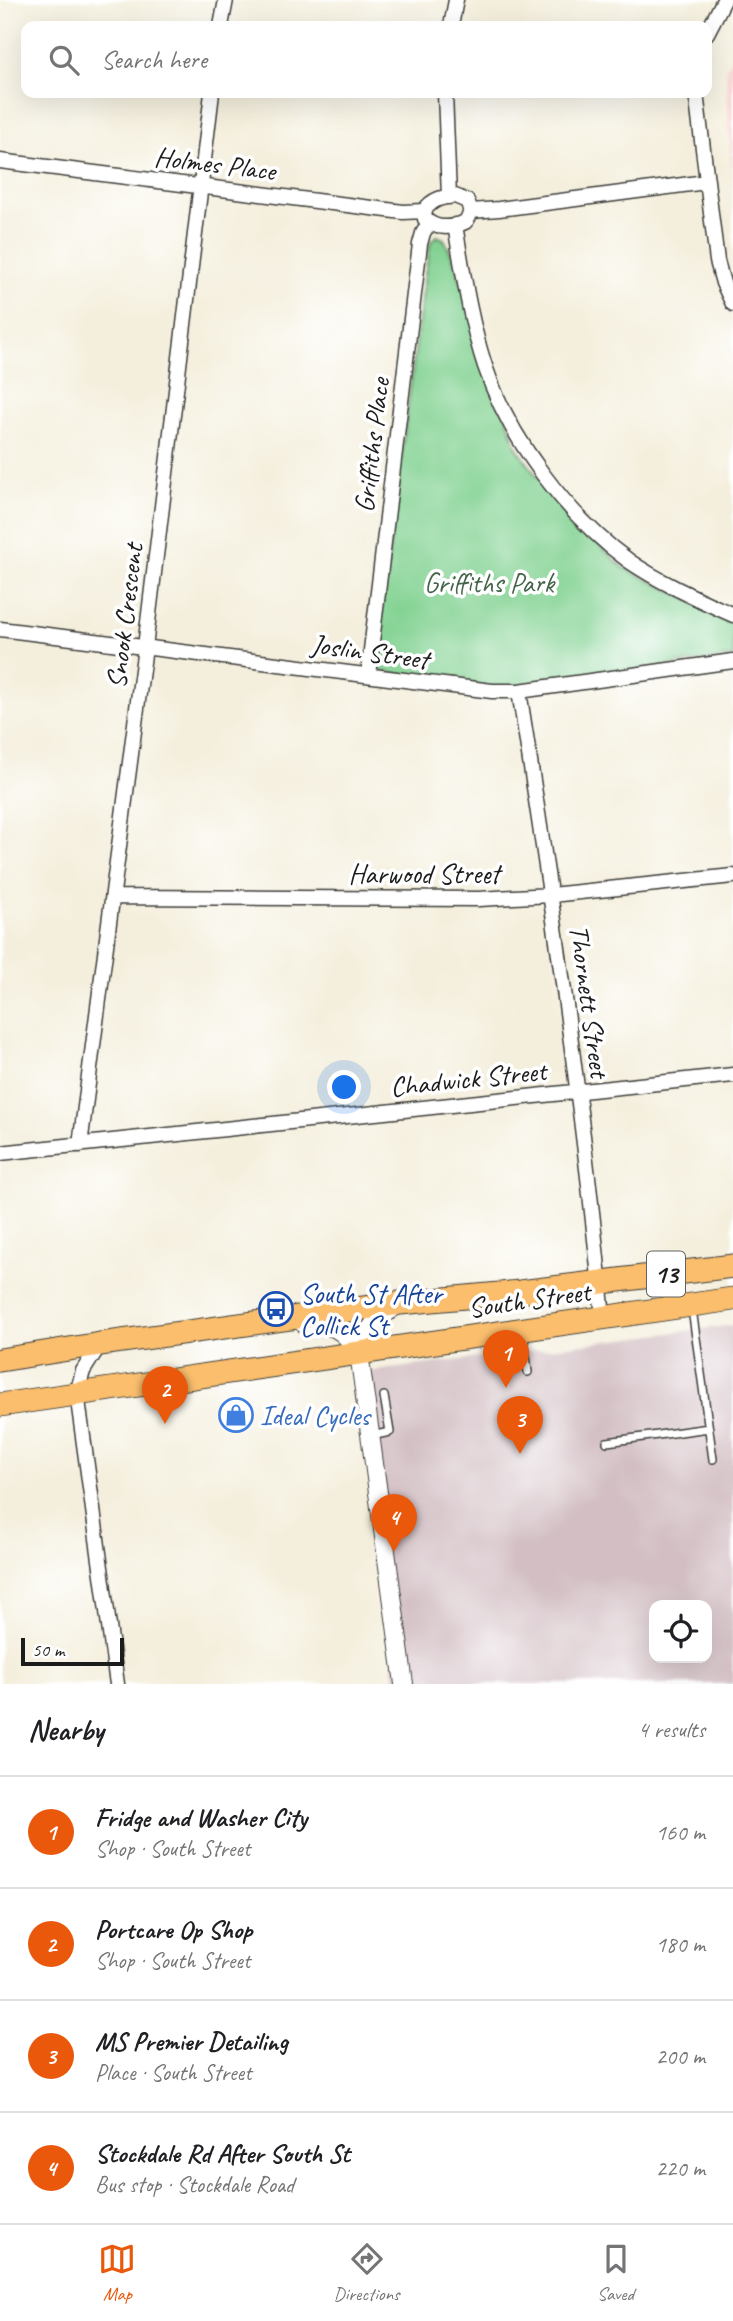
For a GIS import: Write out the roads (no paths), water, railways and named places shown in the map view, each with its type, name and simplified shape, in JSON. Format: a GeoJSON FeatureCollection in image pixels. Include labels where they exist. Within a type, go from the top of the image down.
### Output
{"type":"FeatureCollection","features":[{"type":"Feature","properties":{"kind":"main road","name":"South Street"},"geometry":{"type":"LineString","coordinates":[[0,1360],[400,1303],[726,1267]]}},
{"type":"Feature","properties":{"kind":"main road"},"geometry":{"type":"LineString","coordinates":[[726,1267],[719,1286],[729,1300]]}},
{"type":"Feature","properties":{"kind":"main road","name":"South Street"},"geometry":{"type":"LineString","coordinates":[[0,1405],[729,1300]]}},
{"type":"Feature","properties":{"kind":"street"},"geometry":{"type":"LineString","coordinates":[[222,21],[226,0]]}},
{"type":"Feature","properties":{"kind":"street"},"geometry":{"type":"LineString","coordinates":[[452,21],[456,0]]}},
{"type":"Feature","properties":{"kind":"street"},"geometry":{"type":"LineString","coordinates":[[712,23],[724,0]]}},
{"type":"Feature","properties":{"kind":"street","name":"Snook Crescent"},"geometry":{"type":"LineString","coordinates":[[80,1145],[114,897],[211,98]]}},
{"type":"Feature","properties":{"kind":"street"},"geometry":{"type":"LineString","coordinates":[[445,98],[449,197]]}},
{"type":"Feature","properties":{"kind":"street"},"geometry":{"type":"LineString","coordinates":[[697,98],[717,261],[733,304]]}},
{"type":"Feature","properties":{"kind":"street","name":"Holmes Place"},"geometry":{"type":"LineString","coordinates":[[0,161],[426,217]]}},
{"type":"Feature","properties":{"kind":"street"},"geometry":{"type":"LineString","coordinates":[[471,211],[706,181]]}},
{"type":"Feature","properties":{"kind":"street"},"geometry":{"type":"LineString","coordinates":[[455,196],[467,201],[471,211],[465,222],[455,225],[438,226],[426,217],[432,201],[455,196]]}},
{"type":"Feature","properties":{"kind":"street","name":"Griffiths Place"},"geometry":{"type":"LineString","coordinates":[[368,675],[420,244],[426,217]]}},
{"type":"Feature","properties":{"kind":"street"},"geometry":{"type":"LineString","coordinates":[[455,225],[479,348],[493,388],[523,444],[556,493],[628,560],[678,589],[733,615]]}},
{"type":"Feature","properties":{"kind":"street","name":"Joslin Street"},"geometry":{"type":"LineString","coordinates":[[0,629],[492,691],[519,691],[733,661]]}},
{"type":"Feature","properties":{"kind":"street","name":"Thornett Street"},"geometry":{"type":"LineString","coordinates":[[519,691],[551,895],[603,1318]]}},
{"type":"Feature","properties":{"kind":"street","name":"Harwood Street"},"geometry":{"type":"LineString","coordinates":[[114,897],[479,899],[551,895],[733,876]]}},
{"type":"Feature","properties":{"kind":"street","name":"Chadwick Street"},"geometry":{"type":"LineString","coordinates":[[0,1153],[733,1075]]}},
{"type":"Feature","properties":{"kind":"street"},"geometry":{"type":"LineString","coordinates":[[359,1353],[372,1325],[400,1303]]}},
{"type":"Feature","properties":{"kind":"street"},"geometry":{"type":"LineString","coordinates":[[280,1321],[331,1326],[346,1334],[359,1353],[404,1684]]}},
{"type":"Feature","properties":{"kind":"street"},"geometry":{"type":"LineString","coordinates":[[100,1344],[83,1371],[77,1392],[117,1684]]}},
{"type":"Feature","properties":{"kind":"lane"},"geometry":{"type":"LineString","coordinates":[[691,1305],[713,1459]]}},
{"type":"Feature","properties":{"kind":"lane"},"geometry":{"type":"LineString","coordinates":[[523,1329],[528,1372]]}},
{"type":"Feature","properties":{"kind":"lane"},"geometry":{"type":"LineString","coordinates":[[371,1436],[390,1432],[384,1396]]}},
{"type":"Feature","properties":{"kind":"lane"},"geometry":{"type":"LineString","coordinates":[[607,1442],[709,1428]]}},
{"type":"Feature","properties":{"kind":"place","name":"South St After Collick St"},"geometry":{"type":"Point","coordinates":[276,1309]}},
{"type":"Feature","properties":{"kind":"place","name":"Fridge and Washer City"},"geometry":{"type":"Point","coordinates":[506,1388]}},
{"type":"Feature","properties":{"kind":"place","name":"Ideal Cycles"},"geometry":{"type":"Point","coordinates":[236,1415]}},
{"type":"Feature","properties":{"kind":"place","name":"Portcare Op Shop"},"geometry":{"type":"Point","coordinates":[165,1424]}},
{"type":"Feature","properties":{"kind":"place","name":"MS Premier Detailing"},"geometry":{"type":"Point","coordinates":[520,1454]}},
{"type":"Feature","properties":{"kind":"place","name":"Stockdale Rd After South St"},"geometry":{"type":"Point","coordinates":[394,1552]}},
{"type":"Feature","properties":{"kind":"park label","name":"Griffiths Park"},"geometry":{"type":"Point","coordinates":[489,582]}}]}
